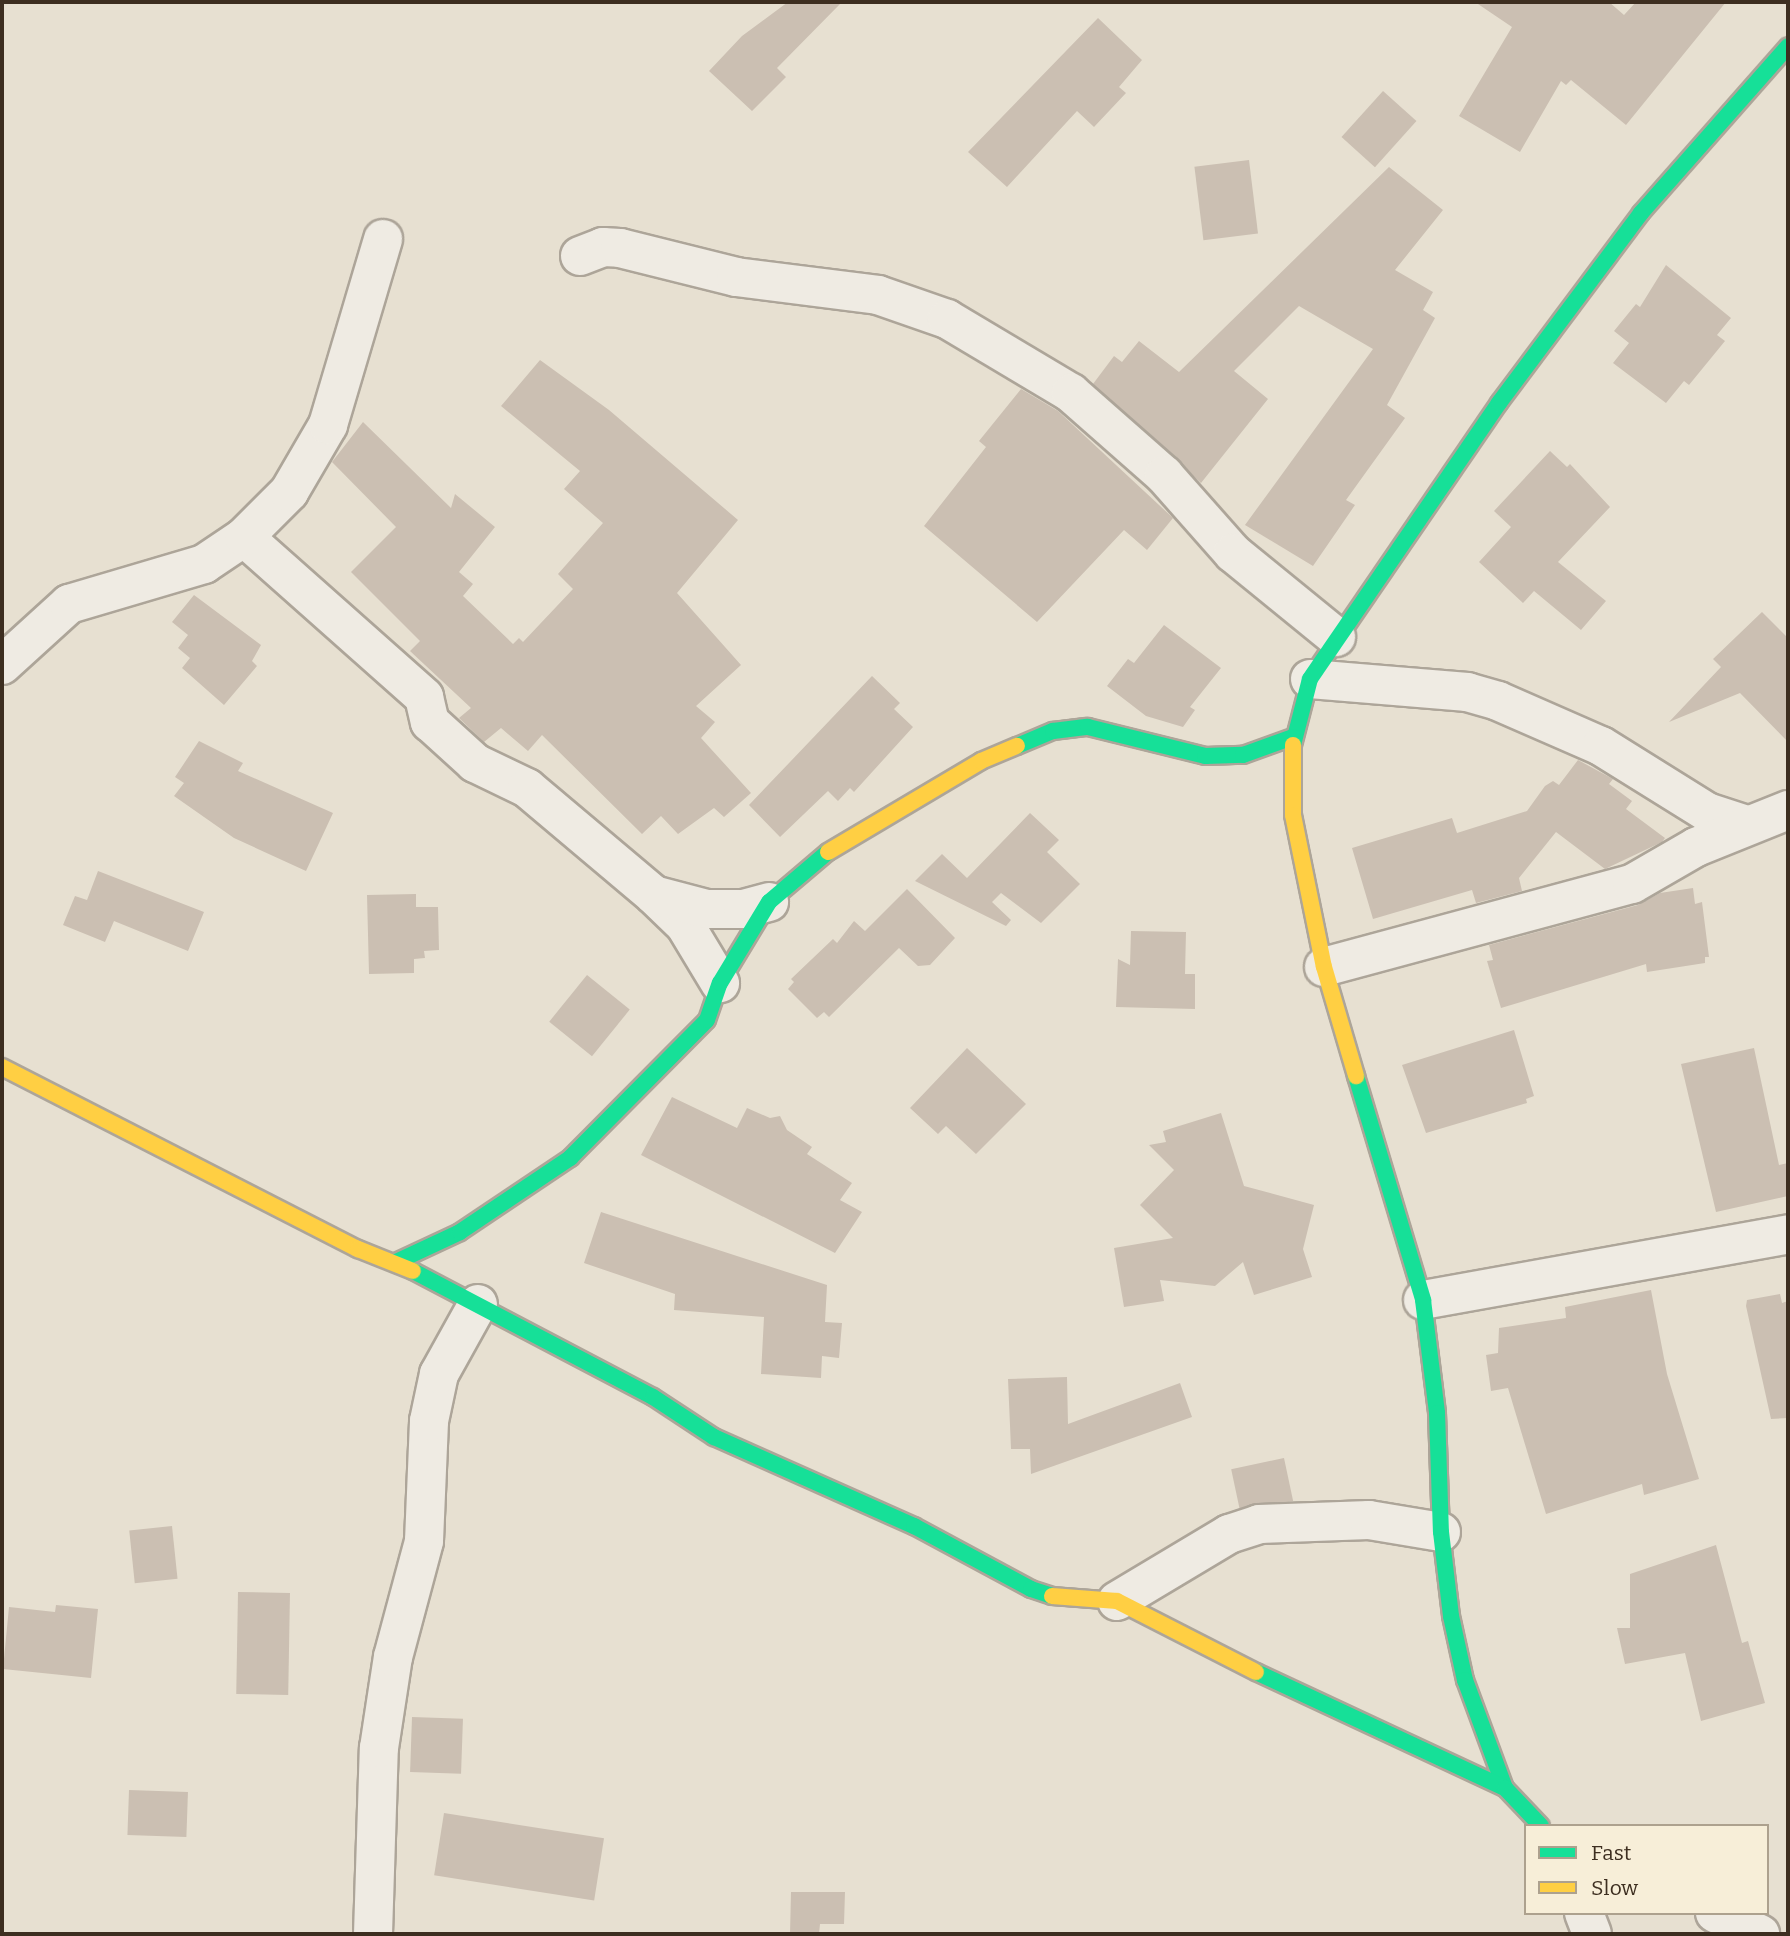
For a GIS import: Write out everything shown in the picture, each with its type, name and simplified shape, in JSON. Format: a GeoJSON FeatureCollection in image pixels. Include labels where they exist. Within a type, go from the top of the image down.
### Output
{"type":"FeatureCollection","features":[{"type":"Feature","properties":{"kind":"street"},"geometry":{"type":"LineString","coordinates":[[1505,1788],[1465,1680],[1451,1616],[1441,1532],[1437,1413],[1423,1300],[1324,967],[1293,815],[1293,737],[1310,679],[1336,637],[1499,403],[1641,213],[1788,46]]}},
{"type":"Feature","properties":{"kind":"street"},"geometry":{"type":"LineString","coordinates":[[2,665],[69,604],[204,564],[244,537],[289,492],[328,425],[383,239]]}},
{"type":"Feature","properties":{"kind":"street"},"geometry":{"type":"LineString","coordinates":[[580,256],[603,247],[620,248],[737,277],[878,295],[947,319],[1071,393],[1164,475],[1233,553],[1336,637]]}},
{"type":"Feature","properties":{"kind":"street"},"geometry":{"type":"LineString","coordinates":[[244,537],[424,697],[430,722],[475,763],[527,788],[654,895],[685,925],[720,983]]}},
{"type":"Feature","properties":{"kind":"street"},"geometry":{"type":"LineString","coordinates":[[1310,679],[1467,692],[1498,701],[1601,746],[1707,812],[1747,825]]}},
{"type":"Feature","properties":{"kind":"street"},"geometry":{"type":"LineString","coordinates":[[396,1262],[460,1232],[570,1158],[621,1103],[678,1054],[707,1020],[720,983],[769,902],[807,866],[856,832],[981,761],[1054,731],[1088,727],[1125,733],[1205,756],[1243,755],[1293,737]]}},
{"type":"Feature","properties":{"kind":"street"},"geometry":{"type":"LineString","coordinates":[[1324,967],[1606,893],[1747,825],[1788,810]]}},
{"type":"Feature","properties":{"kind":"street"},"geometry":{"type":"LineString","coordinates":[[654,895],[707,909],[743,909],[769,902]]}},
{"type":"Feature","properties":{"kind":"street"},"geometry":{"type":"LineString","coordinates":[[2,1067],[358,1249],[396,1262],[478,1304],[653,1397],[714,1437],[914,1526],[1031,1589],[1063,1599],[1117,1601],[1310,1699],[1505,1788],[1539,1824]]}},
{"type":"Feature","properties":{"kind":"street"},"geometry":{"type":"LineString","coordinates":[[1423,1300],[1788,1234]]}},
{"type":"Feature","properties":{"kind":"street"},"geometry":{"type":"LineString","coordinates":[[373,1934],[379,1748],[393,1657],[422,1551],[429,1421],[439,1374],[478,1304]]}},
{"type":"Feature","properties":{"kind":"street"},"geometry":{"type":"LineString","coordinates":[[1117,1601],[1229,1534],[1259,1524],[1369,1520],[1441,1532]]}},
{"type":"Feature","properties":{"kind":"street"},"geometry":{"type":"LineString","coordinates":[[1585,1915],[1592,1934]]}},
{"type":"Feature","properties":{"kind":"street"},"geometry":{"type":"LineString","coordinates":[[1719,1915],[1760,1934]]}},
{"type":"Feature","properties":{"kind":"building"},"geometry":{"type":"Polygon","coordinates":[[[788,2],[842,2],[777,68],[786,77],[752,111],[709,71],[742,36],[788,2]]]}},
{"type":"Feature","properties":{"kind":"building"},"geometry":{"type":"Polygon","coordinates":[[[1475,2],[1609,2],[1624,15],[1636,2],[1726,2],[1626,125],[1571,80],[1566,85],[1561,81],[1520,152],[1459,116],[1512,27],[1475,2]]]}},
{"type":"Feature","properties":{"kind":"building"},"geometry":{"type":"Polygon","coordinates":[[[1098,18],[1142,60],[1119,87],[1126,93],[1094,127],[1077,111],[1007,187],[968,152],[1098,18]]]}},
{"type":"Feature","properties":{"kind":"building"},"geometry":{"type":"Polygon","coordinates":[[[1383,91],[1416,121],[1375,167],[1342,137],[1383,91]]]}},
{"type":"Feature","properties":{"kind":"building"},"geometry":{"type":"Polygon","coordinates":[[[1249,160],[1258,233],[1203,240],[1194,167],[1249,160]]]}},
{"type":"Feature","properties":{"kind":"building"},"geometry":{"type":"Polygon","coordinates":[[[1389,167],[1443,210],[1395,270],[1433,292],[1423,310],[1435,318],[1387,405],[1405,418],[1346,500],[1355,505],[1313,566],[1245,525],[1373,349],[1299,306],[1234,371],[1268,399],[1201,483],[1093,384],[1114,356],[1122,362],[1139,341],[1179,372],[1389,167]]]}},
{"type":"Feature","properties":{"kind":"building"},"geometry":{"type":"Polygon","coordinates":[[[1666,265],[1731,318],[1717,335],[1725,341],[1689,385],[1684,381],[1666,403],[1613,363],[1629,343],[1614,331],[1636,304],[1640,307],[1666,265]]]}},
{"type":"Feature","properties":{"kind":"building"},"geometry":{"type":"Polygon","coordinates":[[[540,360],[609,410],[738,520],[677,593],[741,665],[696,706],[715,722],[701,738],[751,793],[724,817],[714,808],[678,834],[661,816],[642,834],[542,735],[528,751],[501,728],[484,742],[459,718],[471,708],[410,651],[420,641],[351,572],[396,527],[332,462],[363,422],[451,508],[455,494],[495,527],[459,572],[473,584],[463,596],[513,644],[519,638],[523,642],[573,589],[558,574],[603,523],[564,489],[580,471],[501,406],[540,360]]]}},
{"type":"Feature","properties":{"kind":"building"},"geometry":{"type":"Polygon","coordinates":[[[1021,389],[1058,411],[1173,518],[1147,550],[1124,530],[1037,622],[924,526],[986,447],[979,441],[1021,389]]]}},
{"type":"Feature","properties":{"kind":"building"},"geometry":{"type":"Polygon","coordinates":[[[1550,451],[1567,467],[1570,464],[1610,507],[1558,562],[1606,601],[1581,630],[1534,591],[1523,603],[1479,562],[1511,527],[1494,511],[1550,451]]]}},
{"type":"Feature","properties":{"kind":"building"},"geometry":{"type":"Polygon","coordinates":[[[194,595],[261,645],[252,661],[257,666],[224,705],[182,668],[190,658],[178,648],[188,635],[172,622],[194,595]]]}},
{"type":"Feature","properties":{"kind":"building"},"geometry":{"type":"Polygon","coordinates":[[[1762,612],[1788,638],[1788,742],[1740,693],[1669,722],[1721,667],[1713,659],[1762,612]]]}},
{"type":"Feature","properties":{"kind":"building"},"geometry":{"type":"Polygon","coordinates":[[[1164,625],[1221,668],[1190,707],[1195,710],[1183,727],[1146,716],[1107,686],[1128,659],[1134,663],[1164,625]]]}},
{"type":"Feature","properties":{"kind":"building"},"geometry":{"type":"Polygon","coordinates":[[[872,676],[900,703],[894,709],[913,727],[854,792],[850,788],[838,801],[828,791],[780,837],[749,805],[872,676]]]}},
{"type":"Feature","properties":{"kind":"building"},"geometry":{"type":"Polygon","coordinates":[[[199,741],[243,763],[238,771],[333,813],[306,871],[234,838],[174,796],[184,783],[175,777],[199,741]]]}},
{"type":"Feature","properties":{"kind":"building"},"geometry":{"type":"Polygon","coordinates":[[[1578,760],[1613,779],[1609,784],[1632,801],[1626,809],[1665,838],[1662,842],[1605,869],[1556,832],[1519,878],[1522,891],[1476,903],[1472,890],[1373,919],[1352,848],[1452,818],[1457,833],[1527,811],[1545,786],[1553,781],[1559,785],[1578,760]]]}},
{"type":"Feature","properties":{"kind":"building"},"geometry":{"type":"Polygon","coordinates":[[[1030,813],[1059,840],[1047,852],[1080,884],[1041,923],[1001,893],[992,902],[1011,920],[1006,926],[915,881],[942,854],[967,878],[1030,813]]]}},
{"type":"Feature","properties":{"kind":"building"},"geometry":{"type":"Polygon","coordinates":[[[98,871],[204,912],[188,951],[114,921],[105,942],[63,925],[75,896],[87,900],[98,871]]]}},
{"type":"Feature","properties":{"kind":"building"},"geometry":{"type":"Polygon","coordinates":[[[1693,888],[1695,904],[1702,902],[1709,957],[1705,957],[1705,963],[1647,972],[1646,964],[1501,1008],[1487,961],[1493,960],[1489,945],[1638,905],[1660,893],[1693,888]]]}},
{"type":"Feature","properties":{"kind":"building"},"geometry":{"type":"Polygon","coordinates":[[[907,889],[955,938],[930,965],[918,966],[899,948],[829,1017],[824,1012],[817,1018],[788,989],[794,982],[791,979],[833,939],[837,943],[854,921],[865,931],[907,889]]]}},
{"type":"Feature","properties":{"kind":"building"},"geometry":{"type":"Polygon","coordinates":[[[416,894],[416,907],[438,907],[439,950],[424,951],[425,958],[414,959],[414,973],[369,974],[367,895],[416,894]]]}},
{"type":"Feature","properties":{"kind":"building"},"geometry":{"type":"Polygon","coordinates":[[[1131,931],[1186,932],[1185,974],[1195,974],[1195,1009],[1116,1007],[1118,959],[1130,965],[1131,931]]]}},
{"type":"Feature","properties":{"kind":"building"},"geometry":{"type":"Polygon","coordinates":[[[587,975],[630,1010],[592,1056],[549,1022],[587,975]]]}},
{"type":"Feature","properties":{"kind":"building"},"geometry":{"type":"Polygon","coordinates":[[[1514,1030],[1534,1096],[1526,1099],[1527,1103],[1426,1133],[1402,1065],[1514,1030]]]}},
{"type":"Feature","properties":{"kind":"building"},"geometry":{"type":"Polygon","coordinates":[[[967,1048],[1026,1104],[976,1154],[946,1126],[938,1134],[910,1108],[967,1048]]]}},
{"type":"Feature","properties":{"kind":"building"},"geometry":{"type":"Polygon","coordinates":[[[1754,1048],[1779,1165],[1788,1163],[1788,1196],[1716,1212],[1681,1064],[1754,1048]]]}},
{"type":"Feature","properties":{"kind":"building"},"geometry":{"type":"Polygon","coordinates":[[[672,1097],[737,1128],[747,1108],[770,1118],[780,1116],[787,1130],[812,1147],[807,1154],[852,1183],[840,1200],[862,1212],[835,1253],[641,1155],[672,1097]]]}},
{"type":"Feature","properties":{"kind":"building"},"geometry":{"type":"Polygon","coordinates":[[[1221,1113],[1244,1186],[1314,1205],[1303,1249],[1312,1277],[1254,1295],[1243,1262],[1215,1286],[1160,1280],[1164,1301],[1124,1307],[1114,1248],[1173,1238],[1140,1205],[1174,1170],[1149,1145],[1166,1142],[1163,1131],[1221,1113]]]}},
{"type":"Feature","properties":{"kind":"building"},"geometry":{"type":"Polygon","coordinates":[[[601,1212],[827,1285],[825,1322],[842,1323],[839,1358],[822,1356],[821,1378],[761,1374],[764,1317],[674,1310],[675,1294],[584,1263],[601,1212]]]}},
{"type":"Feature","properties":{"kind":"building"},"geometry":{"type":"Polygon","coordinates":[[[1651,1290],[1667,1374],[1699,1479],[1644,1495],[1642,1484],[1546,1514],[1508,1388],[1491,1391],[1486,1355],[1498,1353],[1499,1328],[1566,1318],[1565,1307],[1651,1290]]]}},
{"type":"Feature","properties":{"kind":"building"},"geometry":{"type":"Polygon","coordinates":[[[1780,1294],[1782,1303],[1788,1301],[1788,1418],[1771,1419],[1746,1306],[1747,1300],[1780,1294]]]}},
{"type":"Feature","properties":{"kind":"building"},"geometry":{"type":"Polygon","coordinates":[[[1067,1377],[1068,1424],[1180,1383],[1192,1417],[1031,1474],[1030,1449],[1011,1449],[1008,1379],[1067,1377]]]}},
{"type":"Feature","properties":{"kind":"building"},"geometry":{"type":"Polygon","coordinates":[[[1284,1458],[1293,1501],[1240,1512],[1231,1469],[1284,1458]]]}},
{"type":"Feature","properties":{"kind":"building"},"geometry":{"type":"Polygon","coordinates":[[[172,1526],[178,1579],[135,1583],[129,1530],[172,1526]]]}},
{"type":"Feature","properties":{"kind":"building"},"geometry":{"type":"Polygon","coordinates":[[[1716,1545],[1742,1643],[1748,1641],[1765,1703],[1701,1721],[1685,1653],[1625,1664],[1617,1628],[1630,1628],[1630,1574],[1716,1545]]]}},
{"type":"Feature","properties":{"kind":"building"},"geometry":{"type":"Polygon","coordinates":[[[238,1592],[290,1593],[288,1695],[236,1694],[238,1592]]]}},
{"type":"Feature","properties":{"kind":"building"},"geometry":{"type":"Polygon","coordinates":[[[56,1605],[98,1609],[91,1678],[3,1669],[9,1607],[55,1612],[56,1605]]]}},
{"type":"Feature","properties":{"kind":"building"},"geometry":{"type":"Polygon","coordinates":[[[412,1717],[463,1719],[461,1774],[410,1772],[412,1717]]]}},
{"type":"Feature","properties":{"kind":"building"},"geometry":{"type":"Polygon","coordinates":[[[129,1790],[188,1792],[186,1837],[127,1835],[129,1790]]]}},
{"type":"Feature","properties":{"kind":"building"},"geometry":{"type":"Polygon","coordinates":[[[444,1813],[604,1838],[594,1901],[434,1875],[444,1813]]]}},
{"type":"Feature","properties":{"kind":"building"},"geometry":{"type":"Polygon","coordinates":[[[791,1892],[845,1892],[844,1924],[820,1924],[819,1934],[790,1934],[791,1892]]]}},
{"type":"Feature","properties":{"kind":"traffic: fast"},"geometry":{"type":"LineString","coordinates":[[1293,745],[1310,679],[1499,403],[1641,213],[1788,46]]}},
{"type":"Feature","properties":{"kind":"traffic: fast"},"geometry":{"type":"LineString","coordinates":[[1017,746],[1053,731],[1088,727],[1205,756],[1243,755],[1293,737]]}},
{"type":"Feature","properties":{"kind":"traffic: fast"},"geometry":{"type":"LineString","coordinates":[[396,1262],[460,1232],[570,1158],[707,1020],[720,983],[769,902],[828,852]]}},
{"type":"Feature","properties":{"kind":"traffic: fast"},"geometry":{"type":"LineString","coordinates":[[1356,1076],[1423,1300],[1437,1413],[1441,1532],[1451,1616],[1465,1680],[1505,1788]]}},
{"type":"Feature","properties":{"kind":"traffic: fast"},"geometry":{"type":"LineString","coordinates":[[413,1271],[653,1397],[714,1437],[914,1526],[1031,1589],[1052,1596]]}},
{"type":"Feature","properties":{"kind":"traffic: fast"},"geometry":{"type":"LineString","coordinates":[[1256,1672],[1505,1788],[1539,1824]]}},
{"type":"Feature","properties":{"kind":"traffic: slow"},"geometry":{"type":"LineString","coordinates":[[1293,745],[1293,815],[1324,967],[1356,1076]]}},
{"type":"Feature","properties":{"kind":"traffic: slow"},"geometry":{"type":"LineString","coordinates":[[828,852],[981,761],[1017,746]]}},
{"type":"Feature","properties":{"kind":"traffic: slow"},"geometry":{"type":"LineString","coordinates":[[2,1067],[358,1249],[413,1271]]}},
{"type":"Feature","properties":{"kind":"traffic: slow"},"geometry":{"type":"LineString","coordinates":[[1052,1596],[1117,1601],[1256,1672]]}}]}
